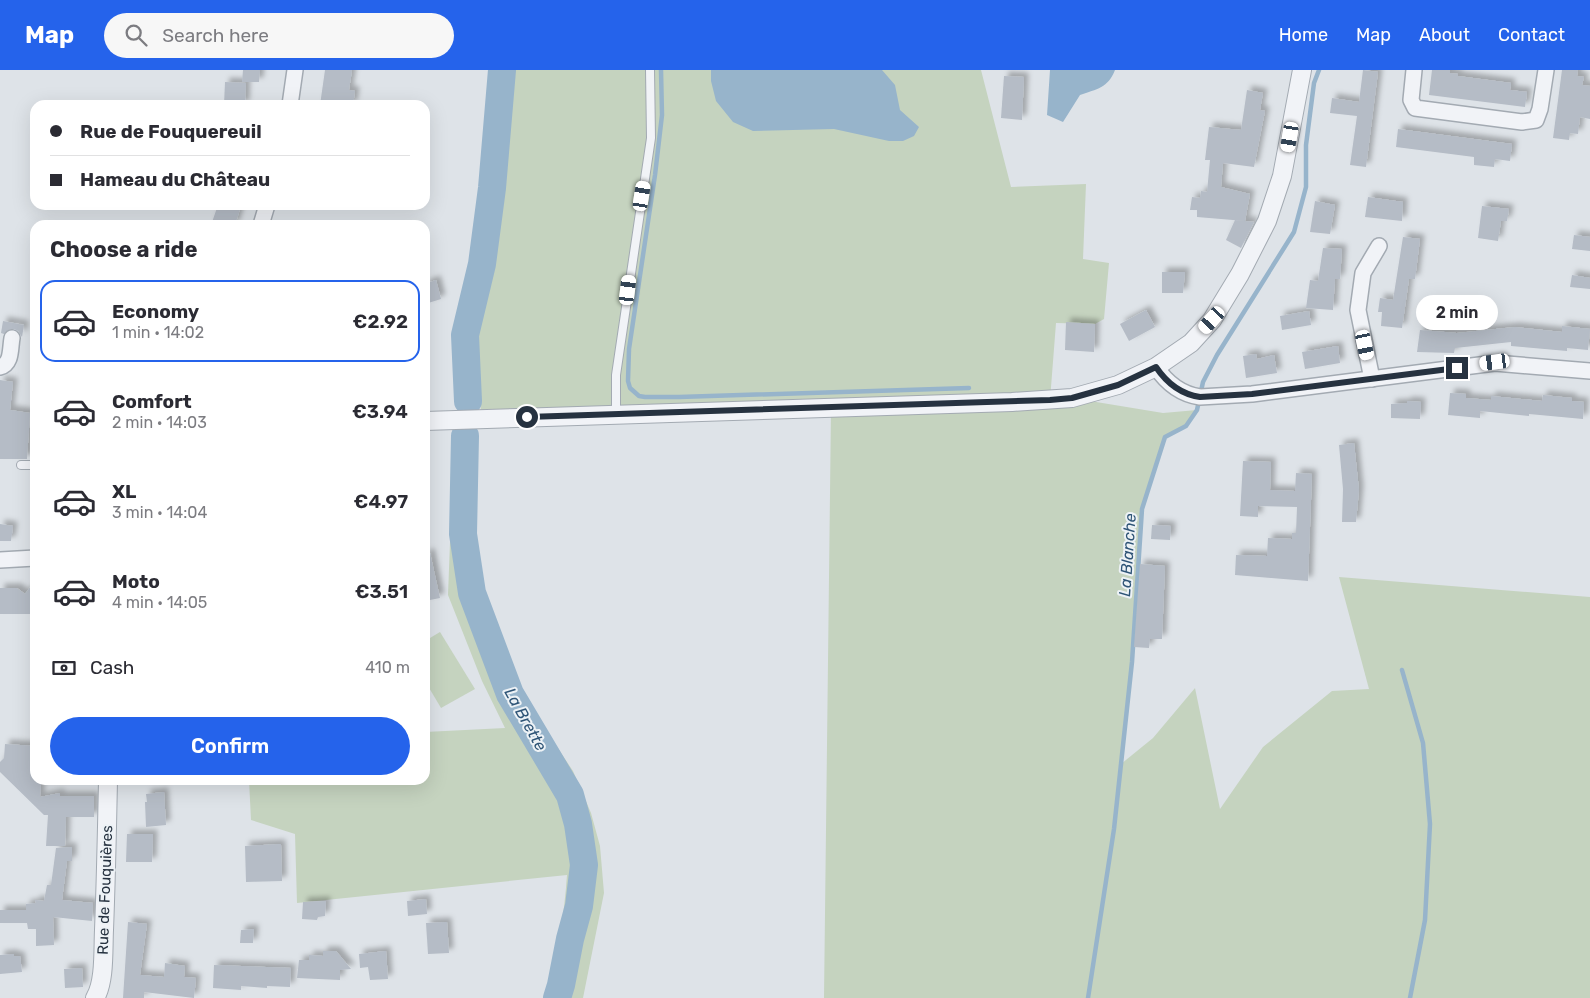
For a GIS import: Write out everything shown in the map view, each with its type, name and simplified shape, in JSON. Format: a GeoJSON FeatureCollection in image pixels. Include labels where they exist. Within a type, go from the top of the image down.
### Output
{"type":"FeatureCollection","features":[{"type":"Feature","properties":{"kind":"street"},"geometry":{"type":"LineString","coordinates":[[291,100],[295,70]]}},
{"type":"Feature","properties":{"kind":"street"},"geometry":{"type":"LineString","coordinates":[[430,421],[1050,400],[1072,398],[1118,385],[1156,367],[1191,343],[1212,320],[1240,274],[1267,221],[1282,176],[1302,70]]}},
{"type":"Feature","properties":{"kind":"street"},"geometry":{"type":"LineString","coordinates":[[1414,70],[1411,100],[1414,108],[1522,122],[1536,120],[1540,109],[1546,70]]}},
{"type":"Feature","properties":{"kind":"street"},"geometry":{"type":"LineString","coordinates":[[1372,379],[1358,310],[1363,274],[1379,246]]}},
{"type":"Feature","properties":{"kind":"street"},"geometry":{"type":"LineString","coordinates":[[0,368],[8,361],[12,338]]}},
{"type":"Feature","properties":{"kind":"street"},"geometry":{"type":"LineString","coordinates":[[1156,367],[1168,383],[1201,396],[1252,394],[1495,362],[1590,371]]}},
{"type":"Feature","properties":{"kind":"street"},"geometry":{"type":"LineString","coordinates":[[0,560],[30,558]]}},
{"type":"Feature","properties":{"kind":"street","name":"Rue de Fouquières"},"geometry":{"type":"LineString","coordinates":[[95,998],[99,992],[102,968],[108,785]]}},
{"type":"Feature","properties":{"kind":"lane"},"geometry":{"type":"LineString","coordinates":[[616,415],[616,375],[651,138],[650,70]]}},
{"type":"Feature","properties":{"kind":"lane"},"geometry":{"type":"LineString","coordinates":[[21,464],[30,465]]}},
{"type":"Feature","properties":{"kind":"green space"},"geometry":{"type":"Polygon","coordinates":[[[511,70],[981,70],[1011,187],[1086,184],[1083,259],[1109,263],[1104,319],[1095,324],[1056,323],[1050,400],[1072,398],[1163,413],[1197,410],[1186,426],[1165,437],[1142,509],[1134,654],[1121,764],[1153,738],[1195,688],[1220,809],[1263,747],[1332,691],[1369,689],[1339,577],[1590,597],[1590,998],[824,998],[831,409],[481,419],[478,323],[506,182],[511,70]]]}},
{"type":"Feature","properties":{"kind":"green space"},"geometry":{"type":"Polygon","coordinates":[[[454,437],[477,438],[476,521],[479,585],[518,684],[535,714],[573,771],[591,813],[600,846],[604,893],[583,998],[543,998],[553,968],[560,937],[567,875],[297,903],[295,834],[251,820],[249,785],[430,785],[430,732],[505,728],[482,681],[448,595],[454,437]]]}},
{"type":"Feature","properties":{"kind":"green space"},"geometry":{"type":"Polygon","coordinates":[[[440,632],[475,689],[441,708],[430,689],[430,638],[440,632]]]}},
{"type":"Feature","properties":{"kind":"water"},"geometry":{"type":"Polygon","coordinates":[[[711,70],[882,70],[895,85],[900,110],[919,127],[914,136],[903,141],[889,141],[834,129],[753,131],[733,122],[716,101],[711,81],[711,70]]]}},
{"type":"Feature","properties":{"kind":"water"},"geometry":{"type":"Polygon","coordinates":[[[1050,70],[1115,70],[1109,81],[1105,84],[1080,95],[1063,122],[1047,115],[1050,70]]]}},
{"type":"Feature","properties":{"kind":"building"},"geometry":{"type":"Polygon","coordinates":[[[243,70],[260,70],[259,82],[242,82],[243,70]]]}},
{"type":"Feature","properties":{"kind":"building"},"geometry":{"type":"Polygon","coordinates":[[[325,70],[352,70],[349,90],[355,91],[354,100],[321,100],[325,70]]]}},
{"type":"Feature","properties":{"kind":"building"},"geometry":{"type":"Polygon","coordinates":[[[1363,70],[1378,72],[1366,167],[1350,165],[1357,116],[1330,113],[1332,98],[1359,102],[1363,70]]]}},
{"type":"Feature","properties":{"kind":"building"},"geometry":{"type":"Polygon","coordinates":[[[1432,70],[1450,70],[1450,73],[1458,74],[1458,76],[1511,83],[1510,90],[1527,92],[1525,107],[1429,95],[1432,70]]]}},
{"type":"Feature","properties":{"kind":"building"},"geometry":{"type":"Polygon","coordinates":[[[1562,70],[1578,70],[1577,76],[1584,77],[1582,85],[1590,86],[1590,119],[1580,117],[1578,134],[1570,133],[1569,140],[1553,138],[1562,70]]]}},
{"type":"Feature","properties":{"kind":"building"},"geometry":{"type":"Polygon","coordinates":[[[1004,76],[1024,77],[1022,120],[1001,118],[1004,76]]]}},
{"type":"Feature","properties":{"kind":"building"},"geometry":{"type":"Polygon","coordinates":[[[225,82],[246,83],[245,100],[224,100],[225,82]]]}},
{"type":"Feature","properties":{"kind":"building"},"geometry":{"type":"Polygon","coordinates":[[[1247,90],[1263,93],[1260,110],[1265,111],[1254,167],[1223,163],[1221,187],[1250,194],[1245,221],[1197,217],[1197,210],[1190,210],[1192,197],[1200,198],[1201,191],[1207,192],[1210,160],[1205,160],[1209,127],[1241,130],[1247,90]]]}},
{"type":"Feature","properties":{"kind":"building"},"geometry":{"type":"Polygon","coordinates":[[[1398,129],[1512,144],[1510,161],[1495,159],[1494,167],[1474,165],[1474,157],[1396,147],[1398,129]]]}},
{"type":"Feature","properties":{"kind":"building"},"geometry":{"type":"Polygon","coordinates":[[[1368,197],[1403,202],[1402,221],[1365,217],[1368,197]]]}},
{"type":"Feature","properties":{"kind":"building"},"geometry":{"type":"Polygon","coordinates":[[[1315,201],[1335,205],[1330,234],[1310,232],[1315,201]]]}},
{"type":"Feature","properties":{"kind":"building"},"geometry":{"type":"Polygon","coordinates":[[[1482,206],[1509,209],[1507,221],[1501,221],[1498,241],[1478,238],[1482,206]]]}},
{"type":"Feature","properties":{"kind":"building"},"geometry":{"type":"Polygon","coordinates":[[[216,210],[240,210],[237,220],[213,220],[216,210]]]}},
{"type":"Feature","properties":{"kind":"building"},"geometry":{"type":"Polygon","coordinates":[[[1235,220],[1254,222],[1241,248],[1226,240],[1235,220]]]}},
{"type":"Feature","properties":{"kind":"building"},"geometry":{"type":"Polygon","coordinates":[[[1574,235],[1590,237],[1590,251],[1572,249],[1574,235]]]}},
{"type":"Feature","properties":{"kind":"building"},"geometry":{"type":"Polygon","coordinates":[[[1403,237],[1420,239],[1415,279],[1409,279],[1402,328],[1381,326],[1382,312],[1378,312],[1380,298],[1393,300],[1403,237]]]}},
{"type":"Feature","properties":{"kind":"building"},"geometry":{"type":"Polygon","coordinates":[[[1323,248],[1342,249],[1340,279],[1335,279],[1333,310],[1306,308],[1310,280],[1318,281],[1323,248]]]}},
{"type":"Feature","properties":{"kind":"building"},"geometry":{"type":"Polygon","coordinates":[[[1162,272],[1185,272],[1183,293],[1162,293],[1162,272]]]}},
{"type":"Feature","properties":{"kind":"building"},"geometry":{"type":"Polygon","coordinates":[[[1572,275],[1590,278],[1590,289],[1570,287],[1572,275]]]}},
{"type":"Feature","properties":{"kind":"building"},"geometry":{"type":"Polygon","coordinates":[[[436,280],[441,299],[430,302],[430,282],[436,280]]]}},
{"type":"Feature","properties":{"kind":"building"},"geometry":{"type":"Polygon","coordinates":[[[1146,310],[1155,327],[1129,341],[1120,324],[1146,310]]]}},
{"type":"Feature","properties":{"kind":"building"},"geometry":{"type":"Polygon","coordinates":[[[1309,311],[1311,325],[1282,330],[1280,316],[1309,311]]]}},
{"type":"Feature","properties":{"kind":"building"},"geometry":{"type":"Polygon","coordinates":[[[3,321],[24,325],[22,337],[14,329],[8,330],[4,334],[1,333],[3,321]]]}},
{"type":"Feature","properties":{"kind":"building"},"geometry":{"type":"Polygon","coordinates":[[[1066,322],[1095,324],[1094,352],[1065,350],[1066,322]]]}},
{"type":"Feature","properties":{"kind":"building"},"geometry":{"type":"Polygon","coordinates":[[[1562,326],[1590,329],[1588,350],[1567,348],[1567,351],[1511,346],[1511,342],[1455,348],[1454,353],[1417,352],[1420,330],[1457,333],[1515,327],[1562,332],[1562,326]]]}},
{"type":"Feature","properties":{"kind":"building"},"geometry":{"type":"Polygon","coordinates":[[[1338,346],[1340,363],[1305,369],[1302,352],[1338,346]]]}},
{"type":"Feature","properties":{"kind":"building"},"geometry":{"type":"Polygon","coordinates":[[[1256,354],[1257,359],[1274,355],[1277,373],[1246,378],[1243,356],[1256,354]]]}},
{"type":"Feature","properties":{"kind":"building"},"geometry":{"type":"Polygon","coordinates":[[[0,380],[13,382],[10,410],[30,413],[27,459],[0,459],[0,380]]]}},
{"type":"Feature","properties":{"kind":"building"},"geometry":{"type":"Polygon","coordinates":[[[1450,393],[1466,394],[1466,398],[1491,400],[1491,396],[1542,401],[1543,395],[1572,398],[1572,401],[1584,402],[1583,419],[1480,411],[1480,418],[1448,415],[1450,393]]]}},
{"type":"Feature","properties":{"kind":"building"},"geometry":{"type":"Polygon","coordinates":[[[1407,401],[1421,402],[1420,419],[1391,418],[1391,404],[1407,403],[1407,401]]]}},
{"type":"Feature","properties":{"kind":"building"},"geometry":{"type":"Polygon","coordinates":[[[1354,443],[1359,490],[1356,522],[1342,522],[1343,489],[1339,445],[1354,443]]]}},
{"type":"Feature","properties":{"kind":"building"},"geometry":{"type":"Polygon","coordinates":[[[1243,461],[1271,462],[1270,490],[1295,491],[1296,473],[1312,474],[1308,581],[1235,575],[1236,555],[1267,556],[1268,538],[1292,539],[1292,533],[1296,533],[1297,507],[1258,506],[1258,517],[1240,516],[1243,461]]]}},
{"type":"Feature","properties":{"kind":"building"},"geometry":{"type":"Polygon","coordinates":[[[0,524],[13,526],[11,541],[0,541],[0,524]]]}},
{"type":"Feature","properties":{"kind":"building"},"geometry":{"type":"Polygon","coordinates":[[[1152,525],[1171,526],[1170,540],[1151,539],[1152,525]]]}},
{"type":"Feature","properties":{"kind":"building"},"geometry":{"type":"Polygon","coordinates":[[[430,553],[440,598],[430,600],[430,553]]]}},
{"type":"Feature","properties":{"kind":"building"},"geometry":{"type":"Polygon","coordinates":[[[1140,564],[1165,566],[1162,639],[1150,639],[1149,648],[1134,647],[1140,564]]]}},
{"type":"Feature","properties":{"kind":"building"},"geometry":{"type":"Polygon","coordinates":[[[0,588],[17,588],[25,594],[30,588],[30,614],[0,614],[0,588]]]}},
{"type":"Feature","properties":{"kind":"building"},"geometry":{"type":"Polygon","coordinates":[[[5,744],[30,746],[30,785],[41,785],[40,797],[60,793],[60,796],[94,796],[94,817],[66,817],[65,846],[46,846],[48,815],[44,815],[0,772],[0,762],[4,758],[5,744]]]}},
{"type":"Feature","properties":{"kind":"building"},"geometry":{"type":"Polygon","coordinates":[[[164,792],[166,825],[146,827],[146,794],[164,792]]]}},
{"type":"Feature","properties":{"kind":"building"},"geometry":{"type":"Polygon","coordinates":[[[127,834],[153,834],[152,862],[126,862],[127,834]]]}},
{"type":"Feature","properties":{"kind":"building"},"geometry":{"type":"Polygon","coordinates":[[[281,844],[282,881],[246,882],[245,846],[281,844]]]}},
{"type":"Feature","properties":{"kind":"building"},"geometry":{"type":"Polygon","coordinates":[[[72,847],[72,861],[67,861],[62,900],[93,903],[92,921],[53,917],[54,945],[36,946],[36,929],[28,929],[27,923],[0,923],[0,910],[26,910],[26,904],[36,903],[35,900],[44,901],[47,885],[51,885],[56,848],[72,847]]]}},
{"type":"Feature","properties":{"kind":"building"},"geometry":{"type":"Polygon","coordinates":[[[426,899],[427,914],[408,916],[407,901],[426,899]]]}},
{"type":"Feature","properties":{"kind":"building"},"geometry":{"type":"Polygon","coordinates":[[[326,901],[325,916],[318,917],[317,920],[302,919],[303,902],[326,901]]]}},
{"type":"Feature","properties":{"kind":"building"},"geometry":{"type":"Polygon","coordinates":[[[128,922],[147,924],[140,975],[164,977],[165,963],[185,966],[184,977],[196,978],[194,998],[144,992],[144,998],[123,998],[128,922]]]}},
{"type":"Feature","properties":{"kind":"building"},"geometry":{"type":"Polygon","coordinates":[[[447,922],[449,953],[428,954],[426,923],[447,922]]]}},
{"type":"Feature","properties":{"kind":"building"},"geometry":{"type":"Polygon","coordinates":[[[254,929],[253,943],[240,943],[241,930],[254,929]]]}},
{"type":"Feature","properties":{"kind":"building"},"geometry":{"type":"Polygon","coordinates":[[[323,951],[336,951],[351,969],[340,970],[340,980],[297,978],[299,960],[309,960],[309,955],[323,956],[323,951]]]}},
{"type":"Feature","properties":{"kind":"building"},"geometry":{"type":"Polygon","coordinates":[[[386,951],[388,979],[370,980],[368,967],[360,968],[359,954],[386,951]]]}},
{"type":"Feature","properties":{"kind":"building"},"geometry":{"type":"Polygon","coordinates":[[[14,954],[14,956],[20,956],[22,972],[0,974],[0,955],[14,954]]]}},
{"type":"Feature","properties":{"kind":"building"},"geometry":{"type":"Polygon","coordinates":[[[214,965],[291,968],[290,987],[241,986],[241,990],[213,988],[214,965]]]}},
{"type":"Feature","properties":{"kind":"building"},"geometry":{"type":"Polygon","coordinates":[[[82,968],[83,987],[65,988],[64,969],[82,968]]]}},
{"type":"Feature","properties":{"kind":"waterway"},"geometry":{"type":"LineString","coordinates":[[468,401],[465,335],[482,264],[492,188],[502,70]]}},
{"type":"Feature","properties":{"kind":"waterway"},"geometry":{"type":"LineString","coordinates":[[661,70],[662,115],[629,349],[628,381],[630,388],[639,396],[645,397],[969,388]]}},
{"type":"Feature","properties":{"kind":"waterway","name":"La Blanche"},"geometry":{"type":"LineString","coordinates":[[1088,998],[1114,829],[1132,662],[1142,509],[1165,437],[1186,426],[1197,410],[1203,382],[1217,355],[1294,232],[1306,187],[1306,145],[1314,83],[1319,70]]}},
{"type":"Feature","properties":{"kind":"waterway","name":"La Brette"},"geometry":{"type":"LineString","coordinates":[[465,436],[463,534],[472,593],[510,694],[570,795],[578,824],[584,865],[579,906],[557,998]]}},
{"type":"Feature","properties":{"kind":"waterway"},"geometry":{"type":"LineString","coordinates":[[1402,670],[1423,743],[1430,824],[1425,920],[1410,998]]}},
{"type":"Feature","properties":{"kind":"route"},"geometry":{"type":"LineString","coordinates":[[527,417],[1050,400],[1072,398],[1118,385],[1156,367],[1168,383],[1193,396],[1200,397],[1252,394],[1457,368]]}}]}
